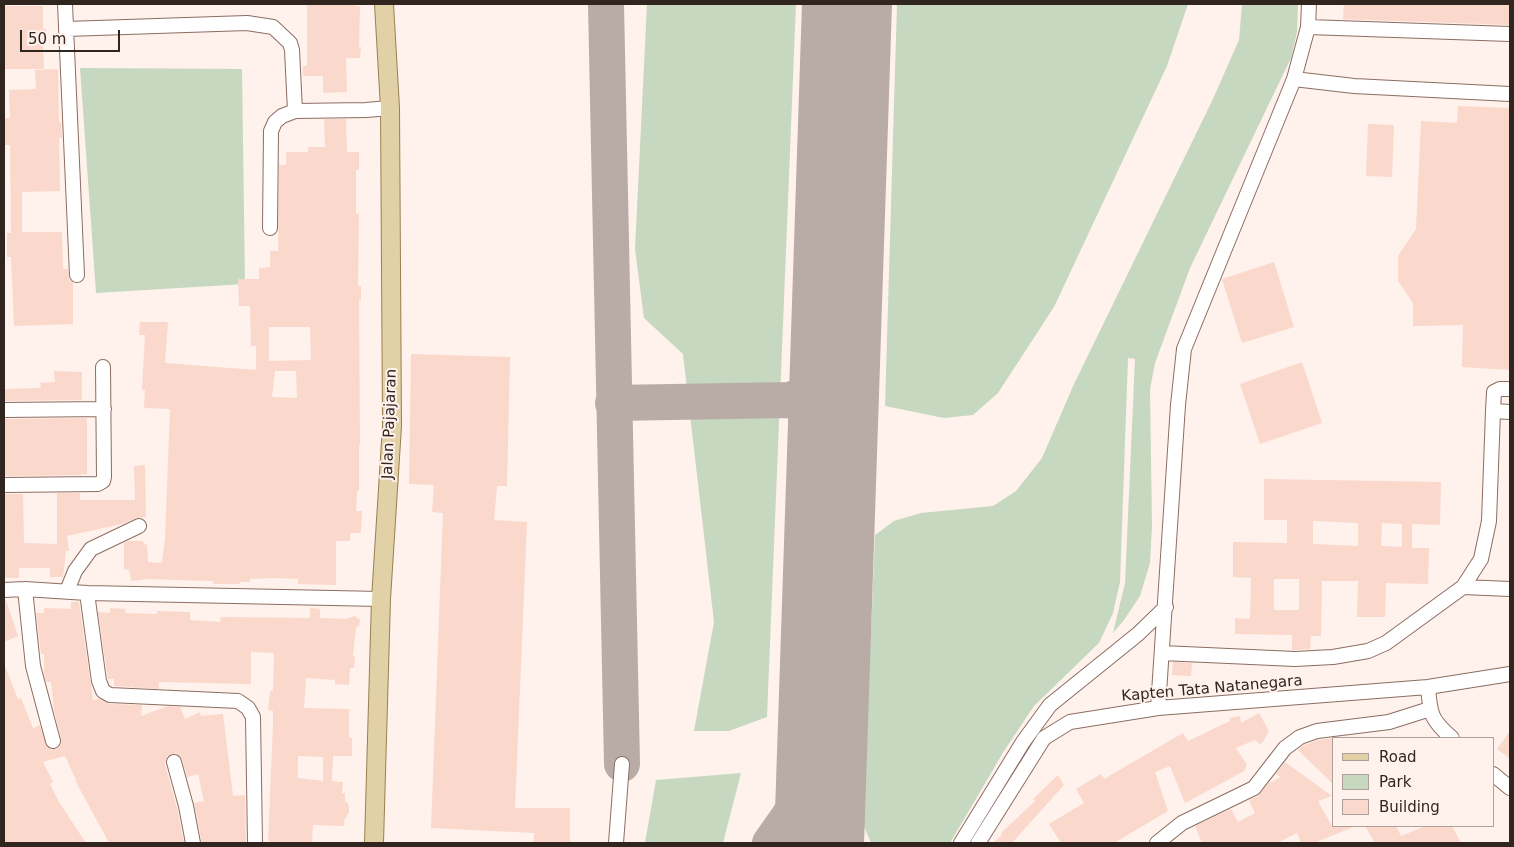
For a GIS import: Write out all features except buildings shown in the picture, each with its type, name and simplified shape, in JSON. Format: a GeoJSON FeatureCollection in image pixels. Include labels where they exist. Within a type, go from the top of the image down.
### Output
{"type":"FeatureCollection","features":[{"type":"Feature","properties":{"kind":"main road","name":"Jalan Pajajaran"},"geometry":{"type":"LineString","coordinates":[[374,843],[381,599],[392,426],[390,108],[384,4]]}},
{"type":"Feature","properties":{"kind":"street"},"geometry":{"type":"LineString","coordinates":[[65,4],[77,275]]}},
{"type":"Feature","properties":{"kind":"street"},"geometry":{"type":"LineString","coordinates":[[1158,708],[1178,405],[1184,349],[1294,80],[1308,27],[1309,4]]}},
{"type":"Feature","properties":{"kind":"street"},"geometry":{"type":"LineString","coordinates":[[66,29],[247,23],[273,26],[286,38],[292,50],[295,111]]}},
{"type":"Feature","properties":{"kind":"street"},"geometry":{"type":"LineString","coordinates":[[1308,27],[1510,34]]}},
{"type":"Feature","properties":{"kind":"street"},"geometry":{"type":"LineString","coordinates":[[1294,80],[1354,86],[1510,94]]}},
{"type":"Feature","properties":{"kind":"street"},"geometry":{"type":"LineString","coordinates":[[270,228],[271,131],[275,122],[282,116],[295,111],[390,108]]}},
{"type":"Feature","properties":{"kind":"street"},"geometry":{"type":"LineString","coordinates":[[4,486],[98,484],[103,481],[103,367]]}},
{"type":"Feature","properties":{"kind":"street"},"geometry":{"type":"LineString","coordinates":[[1162,653],[1295,659],[1357,654],[1386,643],[1463,587],[1481,558],[1489,521],[1494,392],[1500,389],[1510,389]]}},
{"type":"Feature","properties":{"kind":"street"},"geometry":{"type":"LineString","coordinates":[[4,410],[104,409]]}},
{"type":"Feature","properties":{"kind":"street"},"geometry":{"type":"LineString","coordinates":[[1493,412],[1510,412]]}},
{"type":"Feature","properties":{"kind":"street"},"geometry":{"type":"LineString","coordinates":[[67,591],[75,571],[91,549],[139,526]]}},
{"type":"Feature","properties":{"kind":"street"},"geometry":{"type":"LineString","coordinates":[[1463,587],[1510,590]]}},
{"type":"Feature","properties":{"kind":"street"},"geometry":{"type":"LineString","coordinates":[[24,589],[33,666],[53,741]]}},
{"type":"Feature","properties":{"kind":"street"},"geometry":{"type":"LineString","coordinates":[[4,590],[381,599]]}},
{"type":"Feature","properties":{"kind":"street"},"geometry":{"type":"LineString","coordinates":[[87,593],[99,681],[103,691],[110,695],[238,701],[248,708],[253,717],[255,843]]}},
{"type":"Feature","properties":{"kind":"street"},"geometry":{"type":"LineString","coordinates":[[962,843],[1023,742],[1050,705],[1138,634],[1166,607]]}},
{"type":"Feature","properties":{"kind":"street","name":"Kapten Tata Natanegara"},"geometry":{"type":"LineString","coordinates":[[978,843],[1044,738],[1070,722],[1158,708],[1428,687],[1510,674]]}},
{"type":"Feature","properties":{"kind":"street"},"geometry":{"type":"LineString","coordinates":[[1428,687],[1430,709],[1433,718],[1451,737]]}},
{"type":"Feature","properties":{"kind":"street"},"geometry":{"type":"LineString","coordinates":[[1156,843],[1182,823],[1254,788],[1285,748],[1300,737],[1316,731],[1389,722],[1430,709]]}},
{"type":"Feature","properties":{"kind":"street"},"geometry":{"type":"LineString","coordinates":[[174,762],[186,806],[193,843]]}},
{"type":"Feature","properties":{"kind":"street"},"geometry":{"type":"LineString","coordinates":[[616,843],[622,764]]}},
{"type":"Feature","properties":{"kind":"street"},"geometry":{"type":"LineString","coordinates":[[1494,775],[1510,788]]}},
{"type":"Feature","properties":{"kind":"green space"},"geometry":{"type":"Polygon","coordinates":[[[647,4],[796,4],[767,717],[729,731],[694,731],[714,622],[683,354],[644,318],[635,249],[647,4]]]}},
{"type":"Feature","properties":{"kind":"green space"},"geometry":{"type":"Polygon","coordinates":[[[897,4],[1188,4],[1167,66],[1054,307],[998,393],[973,415],[944,418],[885,406],[897,4]]]}},
{"type":"Feature","properties":{"kind":"green space"},"geometry":{"type":"Polygon","coordinates":[[[1242,4],[1298,4],[1297,32],[1291,58],[1190,268],[1155,363],[1150,389],[1152,526],[1150,563],[1140,596],[1113,633],[1125,583],[1135,359],[1128,358],[1120,582],[1113,613],[1099,643],[1034,706],[1004,751],[950,843],[871,843],[863,824],[875,535],[894,521],[921,513],[993,506],[1016,491],[1042,458],[1074,384],[1212,101],[1239,40],[1242,4]]]}},
{"type":"Feature","properties":{"kind":"green space"},"geometry":{"type":"Polygon","coordinates":[[[80,68],[242,69],[245,284],[96,293],[80,68]]]}},
{"type":"Feature","properties":{"kind":"green space"},"geometry":{"type":"Polygon","coordinates":[[[741,773],[723,843],[645,843],[656,780],[741,773]]]}},
{"type":"Feature","properties":{"kind":"taxiway"},"geometry":{"type":"LineString","coordinates":[[606,4],[622,764]]}},
{"type":"Feature","properties":{"kind":"taxiway"},"geometry":{"type":"LineString","coordinates":[[613,403],[789,400],[807,393],[819,384],[836,354]]}},
{"type":"Feature","properties":{"kind":"taxiway"},"geometry":{"type":"LineString","coordinates":[[789,400],[802,400],[817,405],[825,415],[833,443]]}},
{"type":"Feature","properties":{"kind":"taxiway"},"geometry":{"type":"LineString","coordinates":[[822,761],[823,813],[832,843]]}},
{"type":"Feature","properties":{"kind":"taxiway"},"geometry":{"type":"LineString","coordinates":[[770,843],[822,769]]}},
{"type":"Feature","properties":{"kind":"runway"},"geometry":{"type":"LineString","coordinates":[[819,843],[847,4]]}}]}
